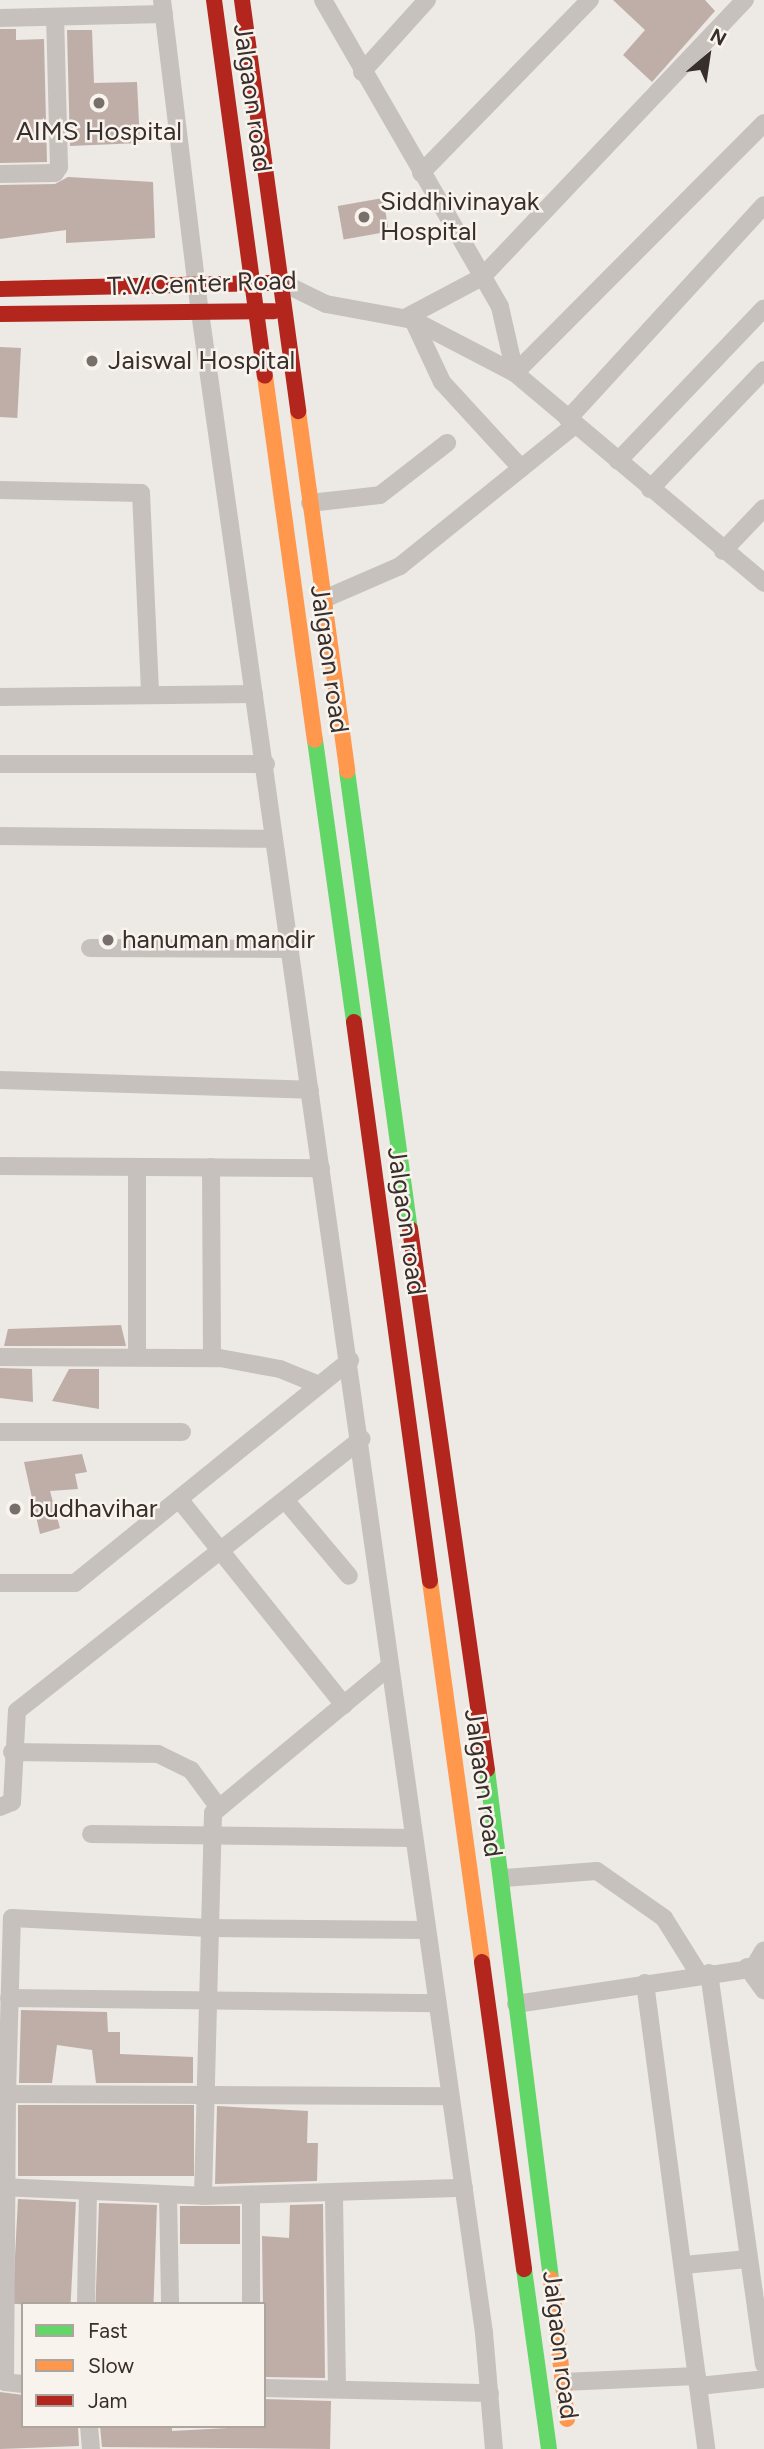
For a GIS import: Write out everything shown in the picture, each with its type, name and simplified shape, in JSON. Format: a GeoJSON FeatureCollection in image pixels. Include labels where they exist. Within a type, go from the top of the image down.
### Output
{"type":"FeatureCollection","features":[{"type":"Feature","properties":{"kind":"main road","name":"Jalgaon road"},"geometry":{"type":"LineString","coordinates":[[214,0],[549,2449]]}},
{"type":"Feature","properties":{"kind":"main road","name":"Jalgaon road"},"geometry":{"type":"LineString","coordinates":[[242,0],[460,1598],[504,1878],[516,2004],[569,2436]]}},
{"type":"Feature","properties":{"kind":"main road","name":"T.V.Center Road"},"geometry":{"type":"LineString","coordinates":[[0,289],[281,282]]}},
{"type":"Feature","properties":{"kind":"main road","name":"T.V.Center Road"},"geometry":{"type":"LineString","coordinates":[[0,314],[285,311]]}},
{"type":"Feature","properties":{"kind":"street"},"geometry":{"type":"LineString","coordinates":[[323,0],[362,72],[500,307],[515,373]]}},
{"type":"Feature","properties":{"kind":"street"},"geometry":{"type":"LineString","coordinates":[[362,72],[427,0]]}},
{"type":"Feature","properties":{"kind":"street"},"geometry":{"type":"LineString","coordinates":[[421,173],[590,0]]}},
{"type":"Feature","properties":{"kind":"street"},"geometry":{"type":"LineString","coordinates":[[409,319],[482,277],[745,0]]}},
{"type":"Feature","properties":{"kind":"street"},"geometry":{"type":"LineString","coordinates":[[0,18],[55,17],[163,7],[200,312],[362,1439],[390,1666],[464,2188],[490,2393],[494,2449]]}},
{"type":"Feature","properties":{"kind":"street"},"geometry":{"type":"LineString","coordinates":[[0,174],[55,173],[59,167],[55,17]]}},
{"type":"Feature","properties":{"kind":"street"},"geometry":{"type":"LineString","coordinates":[[515,373],[764,122]]}},
{"type":"Feature","properties":{"kind":"street"},"geometry":{"type":"LineString","coordinates":[[324,599],[400,566],[521,468],[571,422],[764,205]]}},
{"type":"Feature","properties":{"kind":"street","name":"T.V.Center Road"},"geometry":{"type":"LineString","coordinates":[[281,282],[326,304]]}},
{"type":"Feature","properties":{"kind":"street","name":"T.V.Center Road"},"geometry":{"type":"LineString","coordinates":[[285,311],[326,304]]}},
{"type":"Feature","properties":{"kind":"street"},"geometry":{"type":"LineString","coordinates":[[326,304],[409,319],[515,373],[764,583]]}},
{"type":"Feature","properties":{"kind":"street"},"geometry":{"type":"LineString","coordinates":[[618,461],[764,308]]}},
{"type":"Feature","properties":{"kind":"street"},"geometry":{"type":"LineString","coordinates":[[409,319],[442,382],[521,468]]}},
{"type":"Feature","properties":{"kind":"street"},"geometry":{"type":"LineString","coordinates":[[650,489],[764,370]]}},
{"type":"Feature","properties":{"kind":"street"},"geometry":{"type":"LineString","coordinates":[[310,503],[380,495],[447,443]]}},
{"type":"Feature","properties":{"kind":"street"},"geometry":{"type":"LineString","coordinates":[[0,490],[141,493],[150,695]]}},
{"type":"Feature","properties":{"kind":"street"},"geometry":{"type":"LineString","coordinates":[[723,551],[764,508]]}},
{"type":"Feature","properties":{"kind":"street"},"geometry":{"type":"LineString","coordinates":[[0,697],[254,694]]}},
{"type":"Feature","properties":{"kind":"street"},"geometry":{"type":"LineString","coordinates":[[0,764],[266,764]]}},
{"type":"Feature","properties":{"kind":"street"},"geometry":{"type":"LineString","coordinates":[[0,836],[274,839]]}},
{"type":"Feature","properties":{"kind":"street"},"geometry":{"type":"LineString","coordinates":[[90,948],[290,949]]}},
{"type":"Feature","properties":{"kind":"street"},"geometry":{"type":"LineString","coordinates":[[0,1080],[310,1090]]}},
{"type":"Feature","properties":{"kind":"street"},"geometry":{"type":"LineString","coordinates":[[0,1166],[321,1167]]}},
{"type":"Feature","properties":{"kind":"street"},"geometry":{"type":"LineString","coordinates":[[137,1167],[137,1357]]}},
{"type":"Feature","properties":{"kind":"street"},"geometry":{"type":"LineString","coordinates":[[211,1167],[212,1358]]}},
{"type":"Feature","properties":{"kind":"street"},"geometry":{"type":"LineString","coordinates":[[0,1357],[212,1358],[281,1369],[319,1385]]}},
{"type":"Feature","properties":{"kind":"street"},"geometry":{"type":"LineString","coordinates":[[0,1583],[75,1583],[350,1360]]}},
{"type":"Feature","properties":{"kind":"street"},"geometry":{"type":"LineString","coordinates":[[0,1432],[182,1432]]}},
{"type":"Feature","properties":{"kind":"street"},"geometry":{"type":"LineString","coordinates":[[0,1807],[12,1802],[12,1752],[17,1711],[362,1439]]}},
{"type":"Feature","properties":{"kind":"street"},"geometry":{"type":"LineString","coordinates":[[179,1499],[344,1705]]}},
{"type":"Feature","properties":{"kind":"street"},"geometry":{"type":"LineString","coordinates":[[285,1500],[349,1576]]}},
{"type":"Feature","properties":{"kind":"street"},"geometry":{"type":"LineString","coordinates":[[217,1805],[390,1666]]}},
{"type":"Feature","properties":{"kind":"street"},"geometry":{"type":"LineString","coordinates":[[12,1752],[158,1754],[191,1770],[217,1805],[209,1928],[203,2196]]}},
{"type":"Feature","properties":{"kind":"street"},"geometry":{"type":"LineString","coordinates":[[91,1834],[414,1838]]}},
{"type":"Feature","properties":{"kind":"street"},"geometry":{"type":"LineString","coordinates":[[504,1878],[597,1871],[664,1918],[704,1974],[764,2364]]}},
{"type":"Feature","properties":{"kind":"street"},"geometry":{"type":"LineString","coordinates":[[21,2384],[5,2382],[3,2187],[12,1918],[209,1928],[427,1930]]}},
{"type":"Feature","properties":{"kind":"street"},"geometry":{"type":"LineString","coordinates":[[516,2004],[704,1974],[758,1962],[764,1990]]}},
{"type":"Feature","properties":{"kind":"street"},"geometry":{"type":"LineString","coordinates":[[645,1983],[706,2449]]}},
{"type":"Feature","properties":{"kind":"street"},"geometry":{"type":"LineString","coordinates":[[9,1998],[208,2003],[437,2003]]}},
{"type":"Feature","properties":{"kind":"street"},"geometry":{"type":"LineString","coordinates":[[7,2094],[450,2096]]}},
{"type":"Feature","properties":{"kind":"street"},"geometry":{"type":"LineString","coordinates":[[3,2187],[88,2193],[203,2196],[334,2196],[464,2188]]}},
{"type":"Feature","properties":{"kind":"street"},"geometry":{"type":"LineString","coordinates":[[86,2302],[88,2193]]}},
{"type":"Feature","properties":{"kind":"street"},"geometry":{"type":"LineString","coordinates":[[168,2195],[170,2302]]}},
{"type":"Feature","properties":{"kind":"street"},"geometry":{"type":"LineString","coordinates":[[251,2196],[251,2302]]}},
{"type":"Feature","properties":{"kind":"street"},"geometry":{"type":"LineString","coordinates":[[334,2196],[337,2389]]}},
{"type":"Feature","properties":{"kind":"street"},"geometry":{"type":"LineString","coordinates":[[684,2265],[748,2259]]}},
{"type":"Feature","properties":{"kind":"street"},"geometry":{"type":"LineString","coordinates":[[563,2382],[764,2379]]}},
{"type":"Feature","properties":{"kind":"street"},"geometry":{"type":"LineString","coordinates":[[266,2388],[490,2393]]}},
{"type":"Feature","properties":{"kind":"street"},"geometry":{"type":"LineString","coordinates":[[89,2428],[91,2449]]}},
{"type":"Feature","properties":{"kind":"building"},"geometry":{"type":"Polygon","coordinates":[[[613,0],[705,0],[715,11],[652,82],[623,55],[645,30],[613,0]]]}},
{"type":"Feature","properties":{"kind":"building"},"geometry":{"type":"Polygon","coordinates":[[[0,29],[16,29],[16,40],[44,39],[47,162],[0,163],[0,29]]]}},
{"type":"Feature","properties":{"kind":"building"},"geometry":{"type":"Polygon","coordinates":[[[67,30],[92,30],[94,83],[137,82],[140,143],[70,146],[67,30]]]}},
{"type":"Feature","properties":{"kind":"building"},"geometry":{"type":"Polygon","coordinates":[[[68,177],[153,182],[155,238],[66,243],[66,230],[0,239],[0,185],[55,184],[68,177]]]}},
{"type":"Feature","properties":{"kind":"building"},"geometry":{"type":"Polygon","coordinates":[[[383,198],[389,231],[344,239],[338,206],[383,198]]]}},
{"type":"Feature","properties":{"kind":"building"},"geometry":{"type":"Polygon","coordinates":[[[0,347],[21,348],[17,418],[0,417],[0,347]]]}},
{"type":"Feature","properties":{"kind":"building"},"geometry":{"type":"Polygon","coordinates":[[[121,1325],[126,1346],[4,1346],[8,1329],[121,1325]]]}},
{"type":"Feature","properties":{"kind":"building"},"geometry":{"type":"Polygon","coordinates":[[[0,1368],[32,1369],[33,1402],[0,1398],[0,1368]]]}},
{"type":"Feature","properties":{"kind":"building"},"geometry":{"type":"Polygon","coordinates":[[[69,1369],[99,1369],[99,1409],[52,1401],[69,1369]]]}},
{"type":"Feature","properties":{"kind":"building"},"geometry":{"type":"Polygon","coordinates":[[[82,1454],[87,1472],[75,1474],[78,1489],[50,1491],[60,1528],[40,1534],[24,1462],[82,1454]]]}},
{"type":"Feature","properties":{"kind":"building"},"geometry":{"type":"Polygon","coordinates":[[[21,2010],[107,2012],[108,2032],[120,2032],[120,2054],[193,2057],[193,2083],[96,2083],[92,2050],[57,2045],[52,2083],[19,2083],[21,2010]]]}},
{"type":"Feature","properties":{"kind":"building"},"geometry":{"type":"Polygon","coordinates":[[[18,2105],[194,2105],[194,2176],[18,2176],[18,2105]]]}},
{"type":"Feature","properties":{"kind":"building"},"geometry":{"type":"Polygon","coordinates":[[[217,2106],[308,2111],[307,2143],[318,2143],[317,2181],[215,2184],[217,2106]]]}},
{"type":"Feature","properties":{"kind":"building"},"geometry":{"type":"Polygon","coordinates":[[[18,2199],[76,2202],[71,2302],[13,2304],[18,2199]]]}},
{"type":"Feature","properties":{"kind":"building"},"geometry":{"type":"Polygon","coordinates":[[[99,2203],[157,2205],[154,2302],[96,2302],[99,2203]]]}},
{"type":"Feature","properties":{"kind":"building"},"geometry":{"type":"Polygon","coordinates":[[[323,2204],[325,2378],[266,2377],[266,2302],[263,2302],[262,2236],[289,2238],[290,2205],[323,2204]]]}},
{"type":"Feature","properties":{"kind":"building"},"geometry":{"type":"Polygon","coordinates":[[[180,2206],[240,2206],[240,2244],[180,2244],[180,2206]]]}},
{"type":"Feature","properties":{"kind":"building"},"geometry":{"type":"Polygon","coordinates":[[[0,2392],[21,2395],[21,2428],[78,2428],[79,2446],[0,2449],[0,2392]]]}},
{"type":"Feature","properties":{"kind":"building"},"geometry":{"type":"Polygon","coordinates":[[[266,2399],[331,2401],[330,2449],[102,2447],[100,2428],[172,2428],[172,2431],[266,2428],[266,2399]]]}},
{"type":"Feature","properties":{"kind":"traffic: fast"},"geometry":{"type":"LineString","coordinates":[[315,740],[354,1022]]}},
{"type":"Feature","properties":{"kind":"traffic: fast"},"geometry":{"type":"LineString","coordinates":[[347,771],[410,1229]]}},
{"type":"Feature","properties":{"kind":"traffic: fast"},"geometry":{"type":"LineString","coordinates":[[487,1770],[551,2279]]}},
{"type":"Feature","properties":{"kind":"traffic: fast"},"geometry":{"type":"LineString","coordinates":[[524,2269],[549,2449]]}},
{"type":"Feature","properties":{"kind":"traffic: slow"},"geometry":{"type":"LineString","coordinates":[[265,376],[315,740]]}},
{"type":"Feature","properties":{"kind":"traffic: slow"},"geometry":{"type":"LineString","coordinates":[[298,411],[347,771]]}},
{"type":"Feature","properties":{"kind":"traffic: slow"},"geometry":{"type":"LineString","coordinates":[[430,1581],[482,1962]]}},
{"type":"Feature","properties":{"kind":"traffic: slow"},"geometry":{"type":"LineString","coordinates":[[551,2279],[567,2419]]}},
{"type":"Feature","properties":{"kind":"traffic: jam"},"geometry":{"type":"LineString","coordinates":[[214,0],[265,376]]}},
{"type":"Feature","properties":{"kind":"traffic: jam"},"geometry":{"type":"LineString","coordinates":[[242,0],[298,411]]}},
{"type":"Feature","properties":{"kind":"traffic: jam"},"geometry":{"type":"LineString","coordinates":[[0,289],[269,283]]}},
{"type":"Feature","properties":{"kind":"traffic: jam"},"geometry":{"type":"LineString","coordinates":[[0,314],[274,311]]}},
{"type":"Feature","properties":{"kind":"traffic: jam"},"geometry":{"type":"LineString","coordinates":[[354,1022],[430,1581]]}},
{"type":"Feature","properties":{"kind":"traffic: jam"},"geometry":{"type":"LineString","coordinates":[[410,1229],[487,1770]]}},
{"type":"Feature","properties":{"kind":"traffic: jam"},"geometry":{"type":"LineString","coordinates":[[482,1962],[524,2269]]}},
{"type":"Feature","properties":{"kind":"place","name":"AIMS Hospital"},"geometry":{"type":"Point","coordinates":[99,103]}},
{"type":"Feature","properties":{"kind":"place","name":"Siddhivinayak Hospital"},"geometry":{"type":"Point","coordinates":[364,217]}},
{"type":"Feature","properties":{"kind":"place","name":"Jaiswal Hospital"},"geometry":{"type":"Point","coordinates":[92,361]}},
{"type":"Feature","properties":{"kind":"place","name":"hanuman mandir"},"geometry":{"type":"Point","coordinates":[108,940]}},
{"type":"Feature","properties":{"kind":"place","name":"budhavihar"},"geometry":{"type":"Point","coordinates":[15,1509]}}]}
